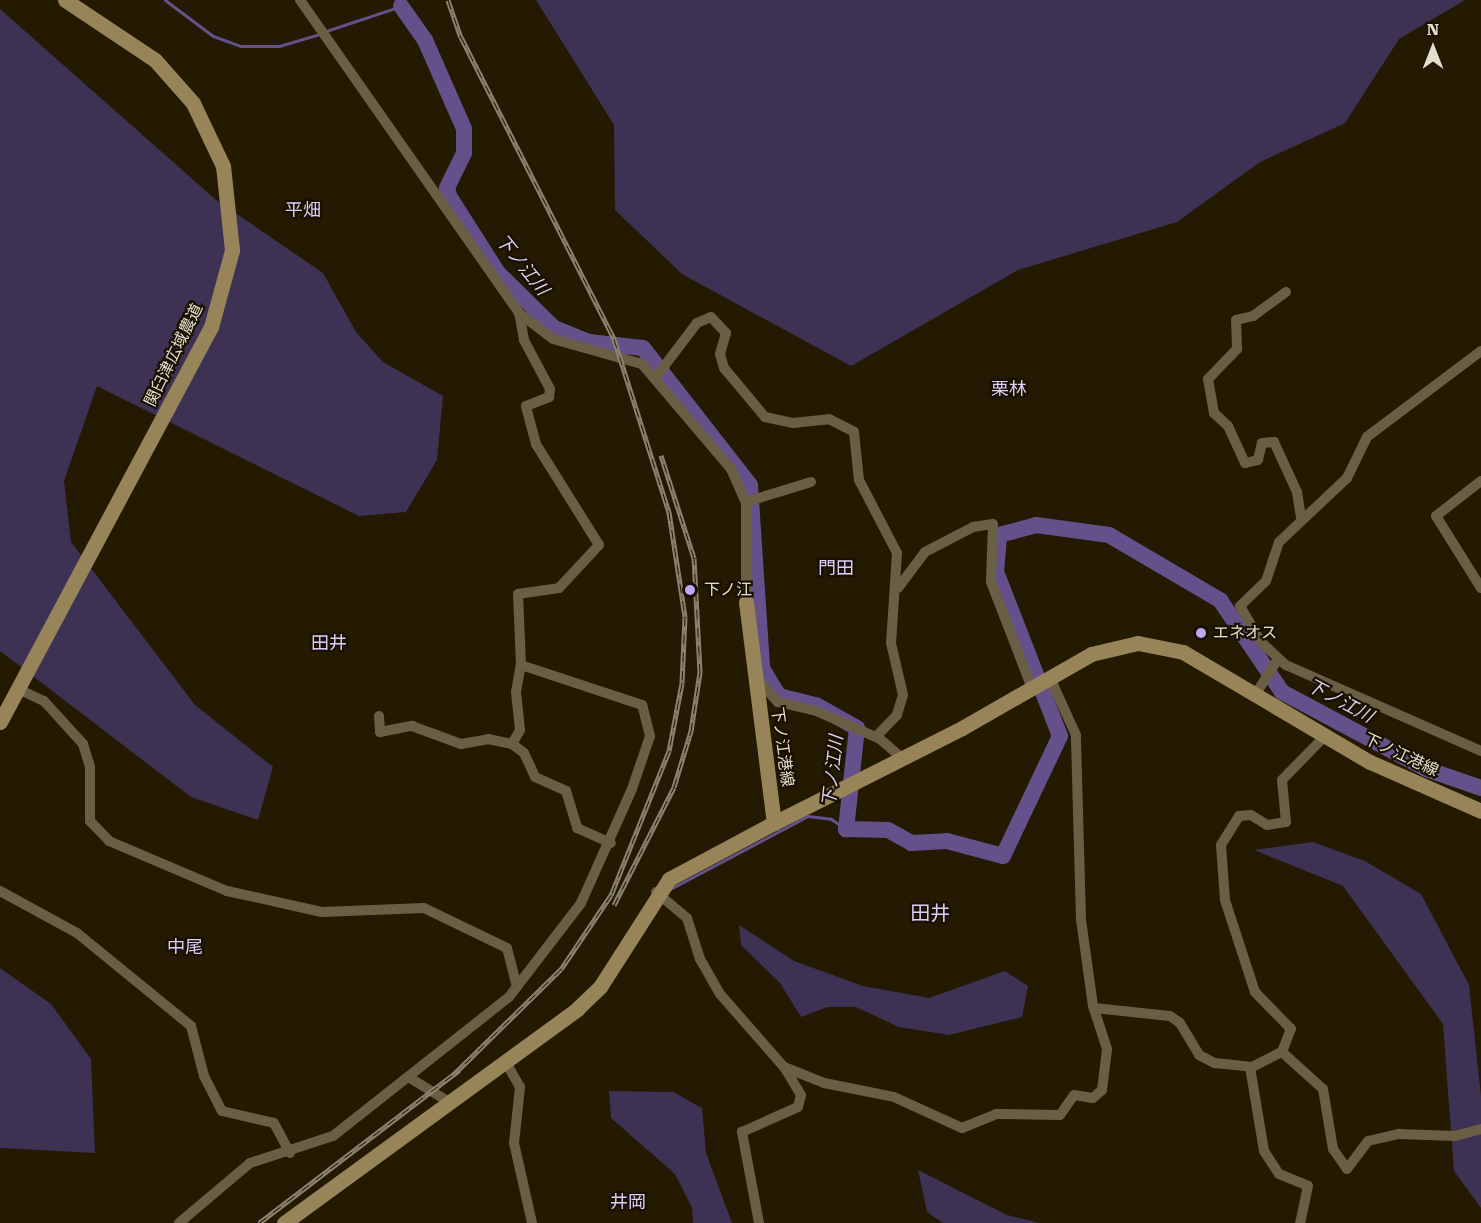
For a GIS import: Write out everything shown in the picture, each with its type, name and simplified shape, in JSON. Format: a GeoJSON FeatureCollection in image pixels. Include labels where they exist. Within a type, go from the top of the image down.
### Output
{"type":"FeatureCollection","features":[{"type":"Feature","properties":{"kind":"street","name":"関臼津広域農道"},"geometry":{"type":"LineString","coordinates":[[0,722],[207,335],[232,250],[223,166],[193,103],[147,54],[65,0]]}},
{"type":"Feature","properties":{"kind":"street"},"geometry":{"type":"LineString","coordinates":[[300,0],[519,313],[553,339],[625,356],[660,371],[752,502],[746,602]]}},
{"type":"Feature","properties":{"kind":"street"},"geometry":{"type":"LineString","coordinates":[[1286,292],[1253,316],[1236,320],[1237,349],[1208,379],[1214,412],[1228,426],[1245,463],[1258,460],[1262,443],[1274,442],[1297,492],[1300,517]]}},
{"type":"Feature","properties":{"kind":"street"},"geometry":{"type":"LineString","coordinates":[[512,744],[520,730],[516,692],[521,665],[518,594],[559,588],[599,545],[536,444],[526,406],[549,397],[550,388],[524,340],[519,313]]}},
{"type":"Feature","properties":{"kind":"street"},"geometry":{"type":"LineString","coordinates":[[660,371],[697,323],[711,317],[726,333],[720,354],[724,368],[765,417],[793,423],[829,419],[854,432],[859,480],[896,547],[891,643],[903,695],[897,715],[876,737]]}},
{"type":"Feature","properties":{"kind":"street"},"geometry":{"type":"LineString","coordinates":[[1481,351],[1367,437],[1347,477],[1300,517],[1279,542],[1262,588],[1240,606],[1278,661],[1326,686],[1481,751]]}},
{"type":"Feature","properties":{"kind":"street"},"geometry":{"type":"LineString","coordinates":[[1481,481],[1444,509],[1436,522],[1481,588]]}},
{"type":"Feature","properties":{"kind":"street"},"geometry":{"type":"LineString","coordinates":[[752,502],[811,482]]}},
{"type":"Feature","properties":{"kind":"street"},"geometry":{"type":"LineString","coordinates":[[892,599],[925,552],[973,527],[993,524],[991,582],[1033,688]]}},
{"type":"Feature","properties":{"kind":"street","name":"下ノ江港線"},"geometry":{"type":"LineString","coordinates":[[746,602],[752,664],[774,823],[902,758],[1102,650],[1149,643],[1184,652],[1258,689],[1325,736],[1389,772],[1481,811]]}},
{"type":"Feature","properties":{"kind":"street"},"geometry":{"type":"LineString","coordinates":[[1258,689],[1278,661]]}},
{"type":"Feature","properties":{"kind":"street"},"geometry":{"type":"LineString","coordinates":[[752,664],[774,700],[814,710],[857,732],[876,737],[902,758]]}},
{"type":"Feature","properties":{"kind":"street"},"geometry":{"type":"LineString","coordinates":[[179,1223],[250,1163],[290,1153],[333,1136],[410,1078],[517,987],[569,921],[611,843],[648,744],[644,710],[631,698],[569,685],[521,665]]}},
{"type":"Feature","properties":{"kind":"street"},"geometry":{"type":"LineString","coordinates":[[784,1067],[824,1083],[894,1097],[962,1128],[996,1114],[1060,1115],[1074,1095],[1093,1098],[1102,1090],[1107,1049],[1094,1008],[1081,919],[1076,735],[1050,678]]}},
{"type":"Feature","properties":{"kind":"street"},"geometry":{"type":"LineString","coordinates":[[18,689],[44,701],[83,744],[90,767],[90,820],[109,841],[219,889],[322,912],[352,914],[420,906],[507,948],[517,987]]}},
{"type":"Feature","properties":{"kind":"street"},"geometry":{"type":"LineString","coordinates":[[379,716],[380,732],[412,726],[461,744],[488,739],[512,744],[525,753],[535,777],[567,793],[578,828],[611,843]]}},
{"type":"Feature","properties":{"kind":"street"},"geometry":{"type":"LineString","coordinates":[[1094,1008],[1170,1016],[1180,1023],[1199,1055],[1250,1067],[1282,1052],[1291,1029],[1255,992],[1225,900],[1221,845],[1239,816],[1251,815],[1267,825],[1286,822],[1282,780],[1325,736]]}},
{"type":"Feature","properties":{"kind":"street"},"geometry":{"type":"LineString","coordinates":[[284,1223],[505,1061],[600,987],[660,895],[681,870],[774,823]]}},
{"type":"Feature","properties":{"kind":"street"},"geometry":{"type":"LineString","coordinates":[[0,891],[77,933],[191,1026],[204,1076],[222,1111],[274,1123],[290,1153]]}},
{"type":"Feature","properties":{"kind":"street"},"geometry":{"type":"LineString","coordinates":[[660,895],[690,923],[700,959],[720,994],[784,1067],[801,1095],[798,1107],[742,1132],[759,1223]]}},
{"type":"Feature","properties":{"kind":"street"},"geometry":{"type":"LineString","coordinates":[[1282,1052],[1323,1089],[1333,1149],[1347,1169],[1368,1141],[1399,1134],[1455,1136],[1481,1129]]}},
{"type":"Feature","properties":{"kind":"street"},"geometry":{"type":"LineString","coordinates":[[505,1061],[520,1087],[514,1143],[532,1223]]}},
{"type":"Feature","properties":{"kind":"street"},"geometry":{"type":"LineString","coordinates":[[1250,1067],[1264,1151],[1279,1174],[1308,1186],[1300,1223]]}},
{"type":"Feature","properties":{"kind":"street"},"geometry":{"type":"LineString","coordinates":[[410,1078],[449,1102]]}},
{"type":"Feature","properties":{"kind":"shaded area"},"geometry":{"type":"Polygon","coordinates":[[[536,0],[1465,0],[1399,39],[1345,123],[1260,162],[1177,222],[1018,270],[851,366],[682,274],[615,210],[614,125],[536,0]]]}},
{"type":"Feature","properties":{"kind":"shaded area"},"geometry":{"type":"Polygon","coordinates":[[[0,9],[215,199],[323,273],[356,332],[383,362],[443,396],[437,460],[406,512],[359,516],[97,386],[64,481],[71,542],[195,705],[273,767],[258,820],[191,797],[0,651],[0,9]]]}},
{"type":"Feature","properties":{"kind":"shaded area"},"geometry":{"type":"Polygon","coordinates":[[[1313,842],[1365,861],[1421,894],[1469,985],[1481,1096],[1481,1208],[1454,1171],[1443,1024],[1343,886],[1254,850],[1313,842]]]}},
{"type":"Feature","properties":{"kind":"shaded area"},"geometry":{"type":"Polygon","coordinates":[[[739,925],[794,961],[863,986],[929,998],[1005,971],[1028,986],[1022,1017],[949,1035],[899,1027],[856,1007],[827,1007],[801,1017],[780,983],[741,945],[739,925]]]}},
{"type":"Feature","properties":{"kind":"shaded area"},"geometry":{"type":"Polygon","coordinates":[[[0,968],[51,1004],[91,1059],[95,1153],[0,1148],[0,968]]]}},
{"type":"Feature","properties":{"kind":"shaded area"},"geometry":{"type":"Polygon","coordinates":[[[609,1091],[673,1092],[702,1108],[706,1153],[732,1223],[693,1223],[692,1208],[675,1174],[611,1118],[609,1091]]]}},
{"type":"Feature","properties":{"kind":"shaded area"},"geometry":{"type":"Polygon","coordinates":[[[918,1170],[1007,1215],[1040,1223],[943,1223],[927,1212],[918,1170]]]}},
{"type":"Feature","properties":{"kind":"waterway"},"geometry":{"type":"LineString","coordinates":[[165,0],[213,36],[240,46],[279,46],[320,34]]}},
{"type":"Feature","properties":{"kind":"waterway"},"geometry":{"type":"LineString","coordinates":[[326,31],[401,6]]}},
{"type":"Feature","properties":{"kind":"waterway","name":"下ノ江川"},"geometry":{"type":"LineString","coordinates":[[401,6],[425,40],[464,129],[464,153],[447,188],[449,196],[498,273],[554,328],[589,342],[643,348],[750,485],[762,668],[779,696],[816,705],[857,728],[846,829],[888,830],[911,843],[947,841],[1003,856],[1060,736],[996,572],[999,535],[1036,525],[1109,535],[1220,600],[1282,692],[1426,769],[1481,788]]}},
{"type":"Feature","properties":{"kind":"waterway"},"geometry":{"type":"LineString","coordinates":[[670,889],[808,816],[831,819],[846,829]]}},
{"type":"Feature","properties":{"kind":"railway"},"geometry":{"type":"LineString","coordinates":[[448,0],[461,37],[614,339],[669,512],[685,617],[682,683],[669,751],[611,895],[561,969],[454,1074]]}},
{"type":"Feature","properties":{"kind":"railway"},"geometry":{"type":"LineString","coordinates":[[614,905],[674,787],[691,731],[700,672],[694,558],[661,455]]}},
{"type":"Feature","properties":{"kind":"railway"},"geometry":{"type":"LineString","coordinates":[[259,1223],[459,1070]]}},
{"type":"Feature","properties":{"kind":"place","name":"下ノ江"},"geometry":{"type":"Point","coordinates":[690,590]}},
{"type":"Feature","properties":{"kind":"place","name":"エネオス"},"geometry":{"type":"Point","coordinates":[1201,633]}},
{"type":"Feature","properties":{"kind":"district","name":"平畑"},"geometry":{"type":"Point","coordinates":[303,210]}},
{"type":"Feature","properties":{"kind":"district","name":"栗林"},"geometry":{"type":"Point","coordinates":[1009,389]}},
{"type":"Feature","properties":{"kind":"district","name":"門田"},"geometry":{"type":"Point","coordinates":[836,568]}},
{"type":"Feature","properties":{"kind":"district","name":"田井"},"geometry":{"type":"Point","coordinates":[329,643]}},
{"type":"Feature","properties":{"kind":"district","name":"田井"},"geometry":{"type":"Point","coordinates":[930,913]}},
{"type":"Feature","properties":{"kind":"district","name":"中尾"},"geometry":{"type":"Point","coordinates":[185,947]}},
{"type":"Feature","properties":{"kind":"district","name":"井岡"},"geometry":{"type":"Point","coordinates":[628,1202]}}]}
